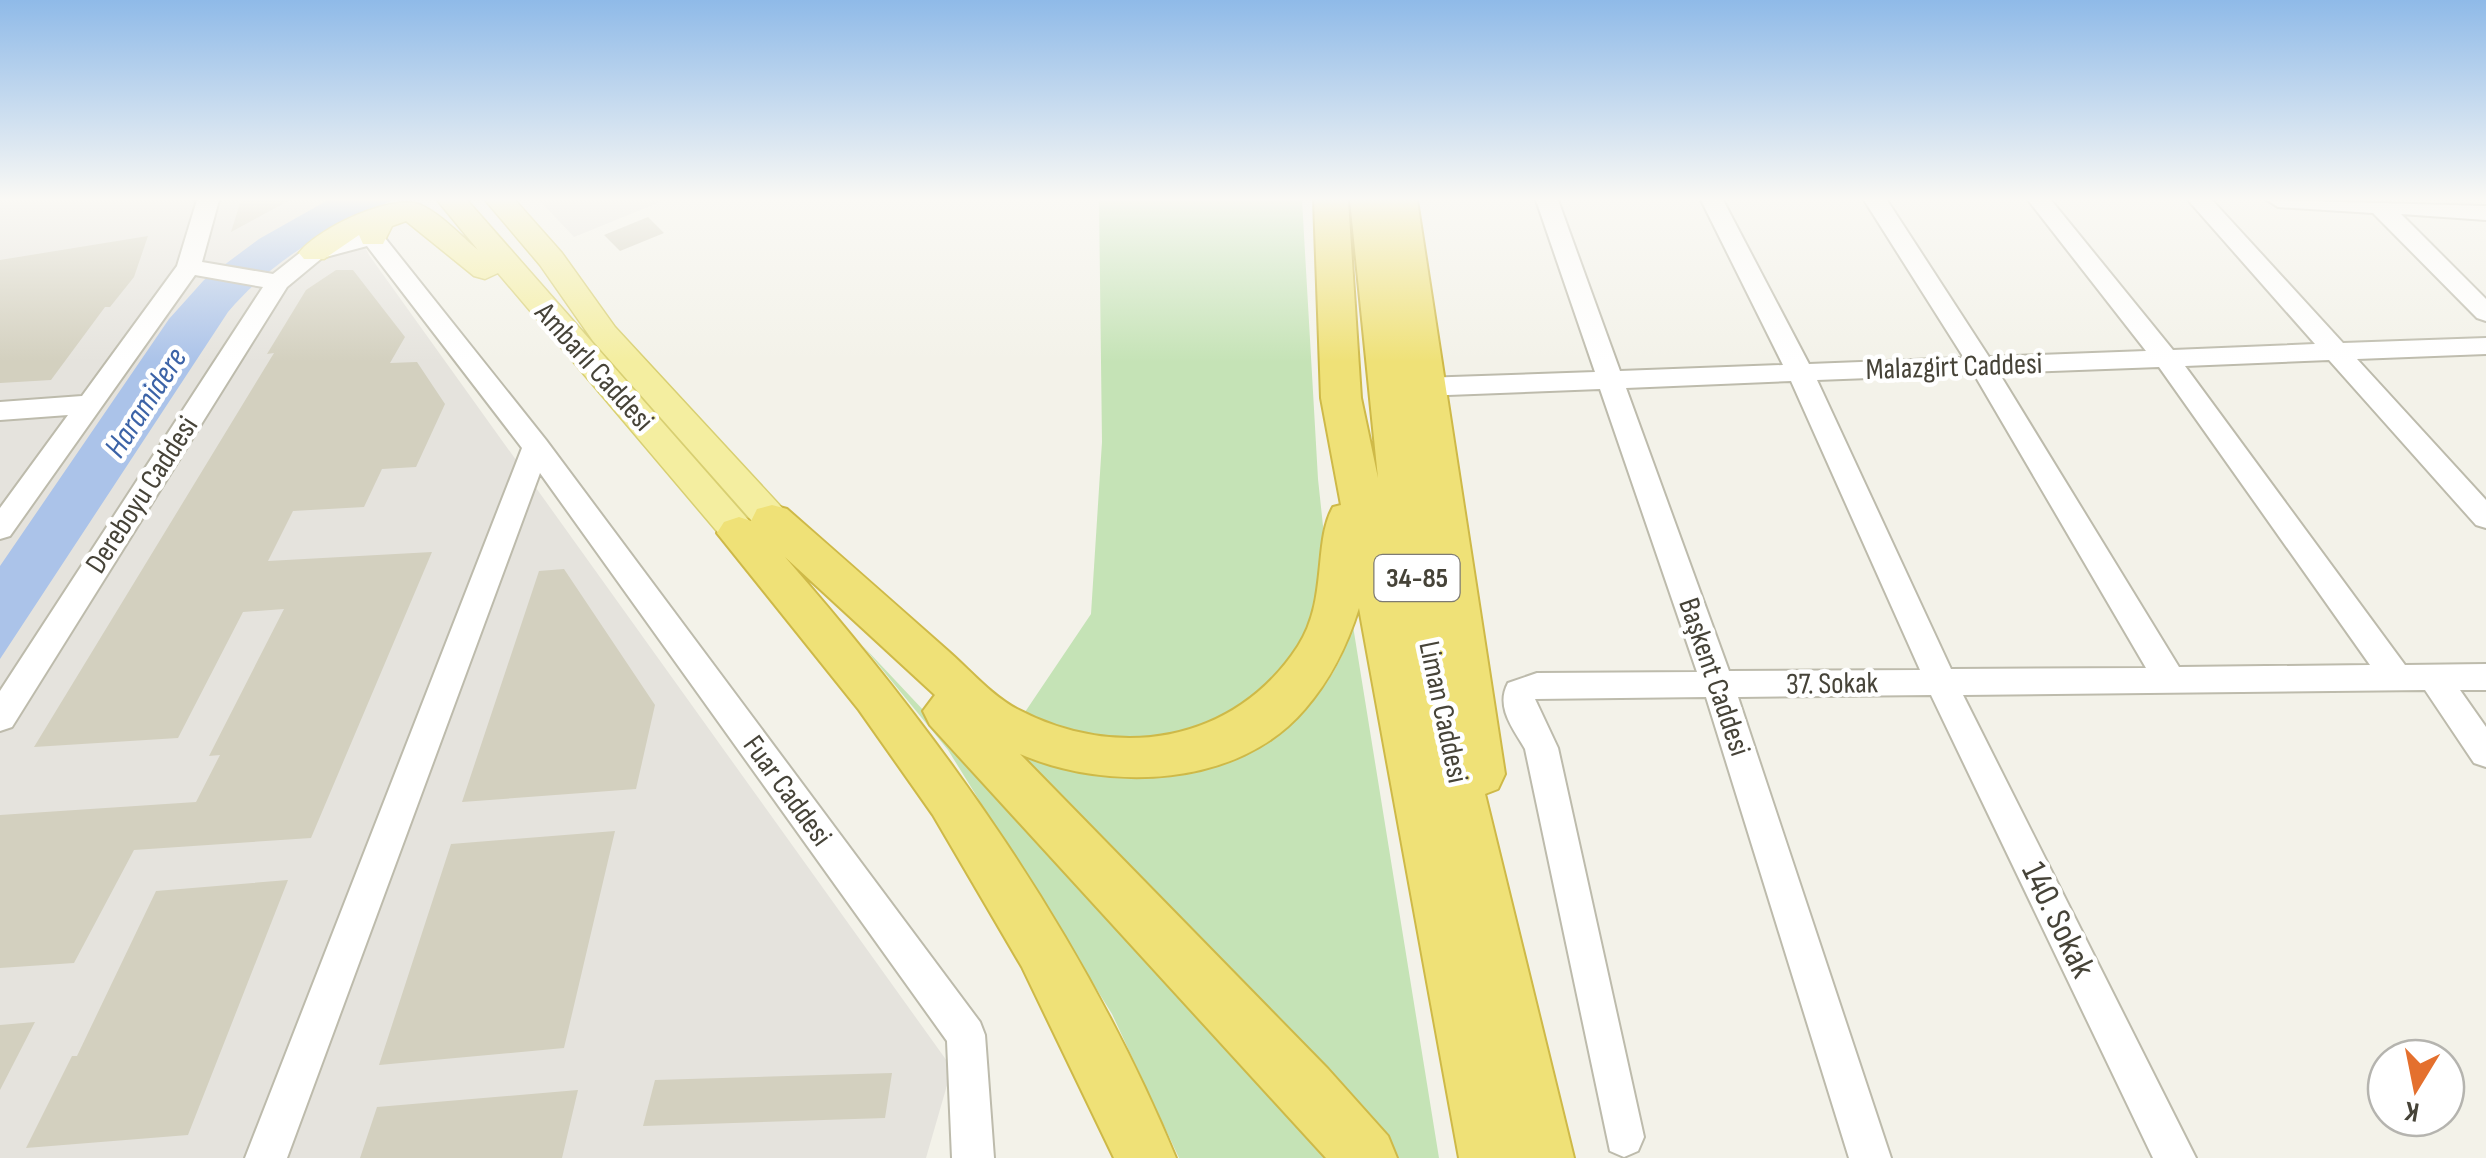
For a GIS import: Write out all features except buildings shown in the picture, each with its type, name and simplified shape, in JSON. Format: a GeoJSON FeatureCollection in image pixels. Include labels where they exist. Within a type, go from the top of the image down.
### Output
{"type":"FeatureCollection","features":[{"type":"Feature","properties":{"kind":"highway","name":"Liman Caddesi"},"geometry":{"type":"LineString","coordinates":[[1334,254],[1342,398],[1490,1158]]}},
{"type":"Feature","properties":{"kind":"highway","name":"Liman Caddesi"},"geometry":{"type":"LineString","coordinates":[[1372,254],[1384,376],[1435,687],[1500,950],[1542,1158]]}},
{"type":"Feature","properties":{"kind":"highway"},"geometry":{"type":"LineString","coordinates":[[1406,254],[1422,387],[1466,650],[1500,950]]}},
{"type":"Feature","properties":{"kind":"highway"},"geometry":{"type":"LineString","coordinates":[[756,527],[996,722],[1030,741],[1075,753],[1140,758],[1205,749],[1247,731],[1290,697],[1320,660],[1341,611],[1350,552],[1342,398]]}},
{"type":"Feature","properties":{"kind":"highway"},"geometry":{"type":"LineString","coordinates":[[756,527],[982,846],[1092,1039],[1146,1158]]}},
{"type":"Feature","properties":{"kind":"highway"},"geometry":{"type":"LineString","coordinates":[[756,527],[1366,1158]]}},
{"type":"Feature","properties":{"kind":"main road"},"geometry":{"type":"LineString","coordinates":[[467,254],[533,299]]}},
{"type":"Feature","properties":{"kind":"main road","name":"Ambarlı Caddesi"},"geometry":{"type":"LineString","coordinates":[[496,254],[533,299],[756,527]]}},
{"type":"Feature","properties":{"kind":"main road","name":"Ambarlı Caddesi"},"geometry":{"type":"LineString","coordinates":[[547,254],[604,334],[756,527]]}},
{"type":"Feature","properties":{"kind":"street"},"geometry":{"type":"LineString","coordinates":[[0,528],[85,405],[199,268],[201,254]]}},
{"type":"Feature","properties":{"kind":"street"},"geometry":{"type":"LineString","coordinates":[[199,268],[273,281],[312,254]]}},
{"type":"Feature","properties":{"kind":"street","name":"Fuar Caddesi"},"geometry":{"type":"LineString","coordinates":[[386,254],[536,447],[966,1035],[973,1158]]}},
{"type":"Feature","properties":{"kind":"street","name":"Başkent Caddesi"},"geometry":{"type":"LineString","coordinates":[[1565,254],[1718,685],[1870,1158]]}},
{"type":"Feature","properties":{"kind":"street","name":"140. Sokak"},"geometry":{"type":"LineString","coordinates":[[1740,254],[1800,372],[1941,682],[2175,1158]]}},
{"type":"Feature","properties":{"kind":"street"},"geometry":{"type":"LineString","coordinates":[[1910,254],[1982,366],[2170,680]]}},
{"type":"Feature","properties":{"kind":"street"},"geometry":{"type":"LineString","coordinates":[[2082,254],[2167,360],[2397,678]]}},
{"type":"Feature","properties":{"kind":"street"},"geometry":{"type":"LineString","coordinates":[[2249,254],[2486,518]]}},
{"type":"Feature","properties":{"kind":"street"},"geometry":{"type":"LineString","coordinates":[[2427,254],[2486,313]]}},
{"type":"Feature","properties":{"kind":"street","name":"Dereboyu Caddesi"},"geometry":{"type":"LineString","coordinates":[[0,718],[273,281]]}},
{"type":"Feature","properties":{"kind":"street","name":"Malazgirt Caddesi"},"geometry":{"type":"LineString","coordinates":[[1422,387],[2486,346]]}},
{"type":"Feature","properties":{"kind":"street"},"geometry":{"type":"LineString","coordinates":[[0,411],[85,405]]}},
{"type":"Feature","properties":{"kind":"street"},"geometry":{"type":"LineString","coordinates":[[266,1158],[536,447]]}},
{"type":"Feature","properties":{"kind":"street","name":"37. Sokak"},"geometry":{"type":"LineString","coordinates":[[1624,1136],[1541,748],[1518,708],[1519,692],[1537,686],[2486,677]]}},
{"type":"Feature","properties":{"kind":"street"},"geometry":{"type":"LineString","coordinates":[[2434,678],[2486,753]]}},
{"type":"Feature","properties":{"kind":"shaded area"},"geometry":{"type":"Polygon","coordinates":[[[0,254],[369,254],[952,1068],[926,1158],[0,1158],[0,254]]]}},
{"type":"Feature","properties":{"kind":"green space"},"geometry":{"type":"Polygon","coordinates":[[[1100,254],[1305,254],[1318,479],[1329,582],[1293,683],[1201,736],[1073,740],[1023,715],[1091,614],[1102,442],[1100,254]]]}},
{"type":"Feature","properties":{"kind":"green space"},"geometry":{"type":"Polygon","coordinates":[[[1353,626],[1439,1158],[1396,1158],[1016,750],[1281,730],[1326,684],[1353,626]]]}},
{"type":"Feature","properties":{"kind":"green space"},"geometry":{"type":"Polygon","coordinates":[[[863,646],[1210,1015],[1330,1158],[1179,1158],[1112,1014],[948,750],[863,646]]]}},
{"type":"Feature","properties":{"kind":"water","name":"Haramidere"},"geometry":{"type":"Polygon","coordinates":[[[239,254],[293,254],[228,312],[0,659],[0,566],[169,319],[204,280],[239,254]]]}}]}
